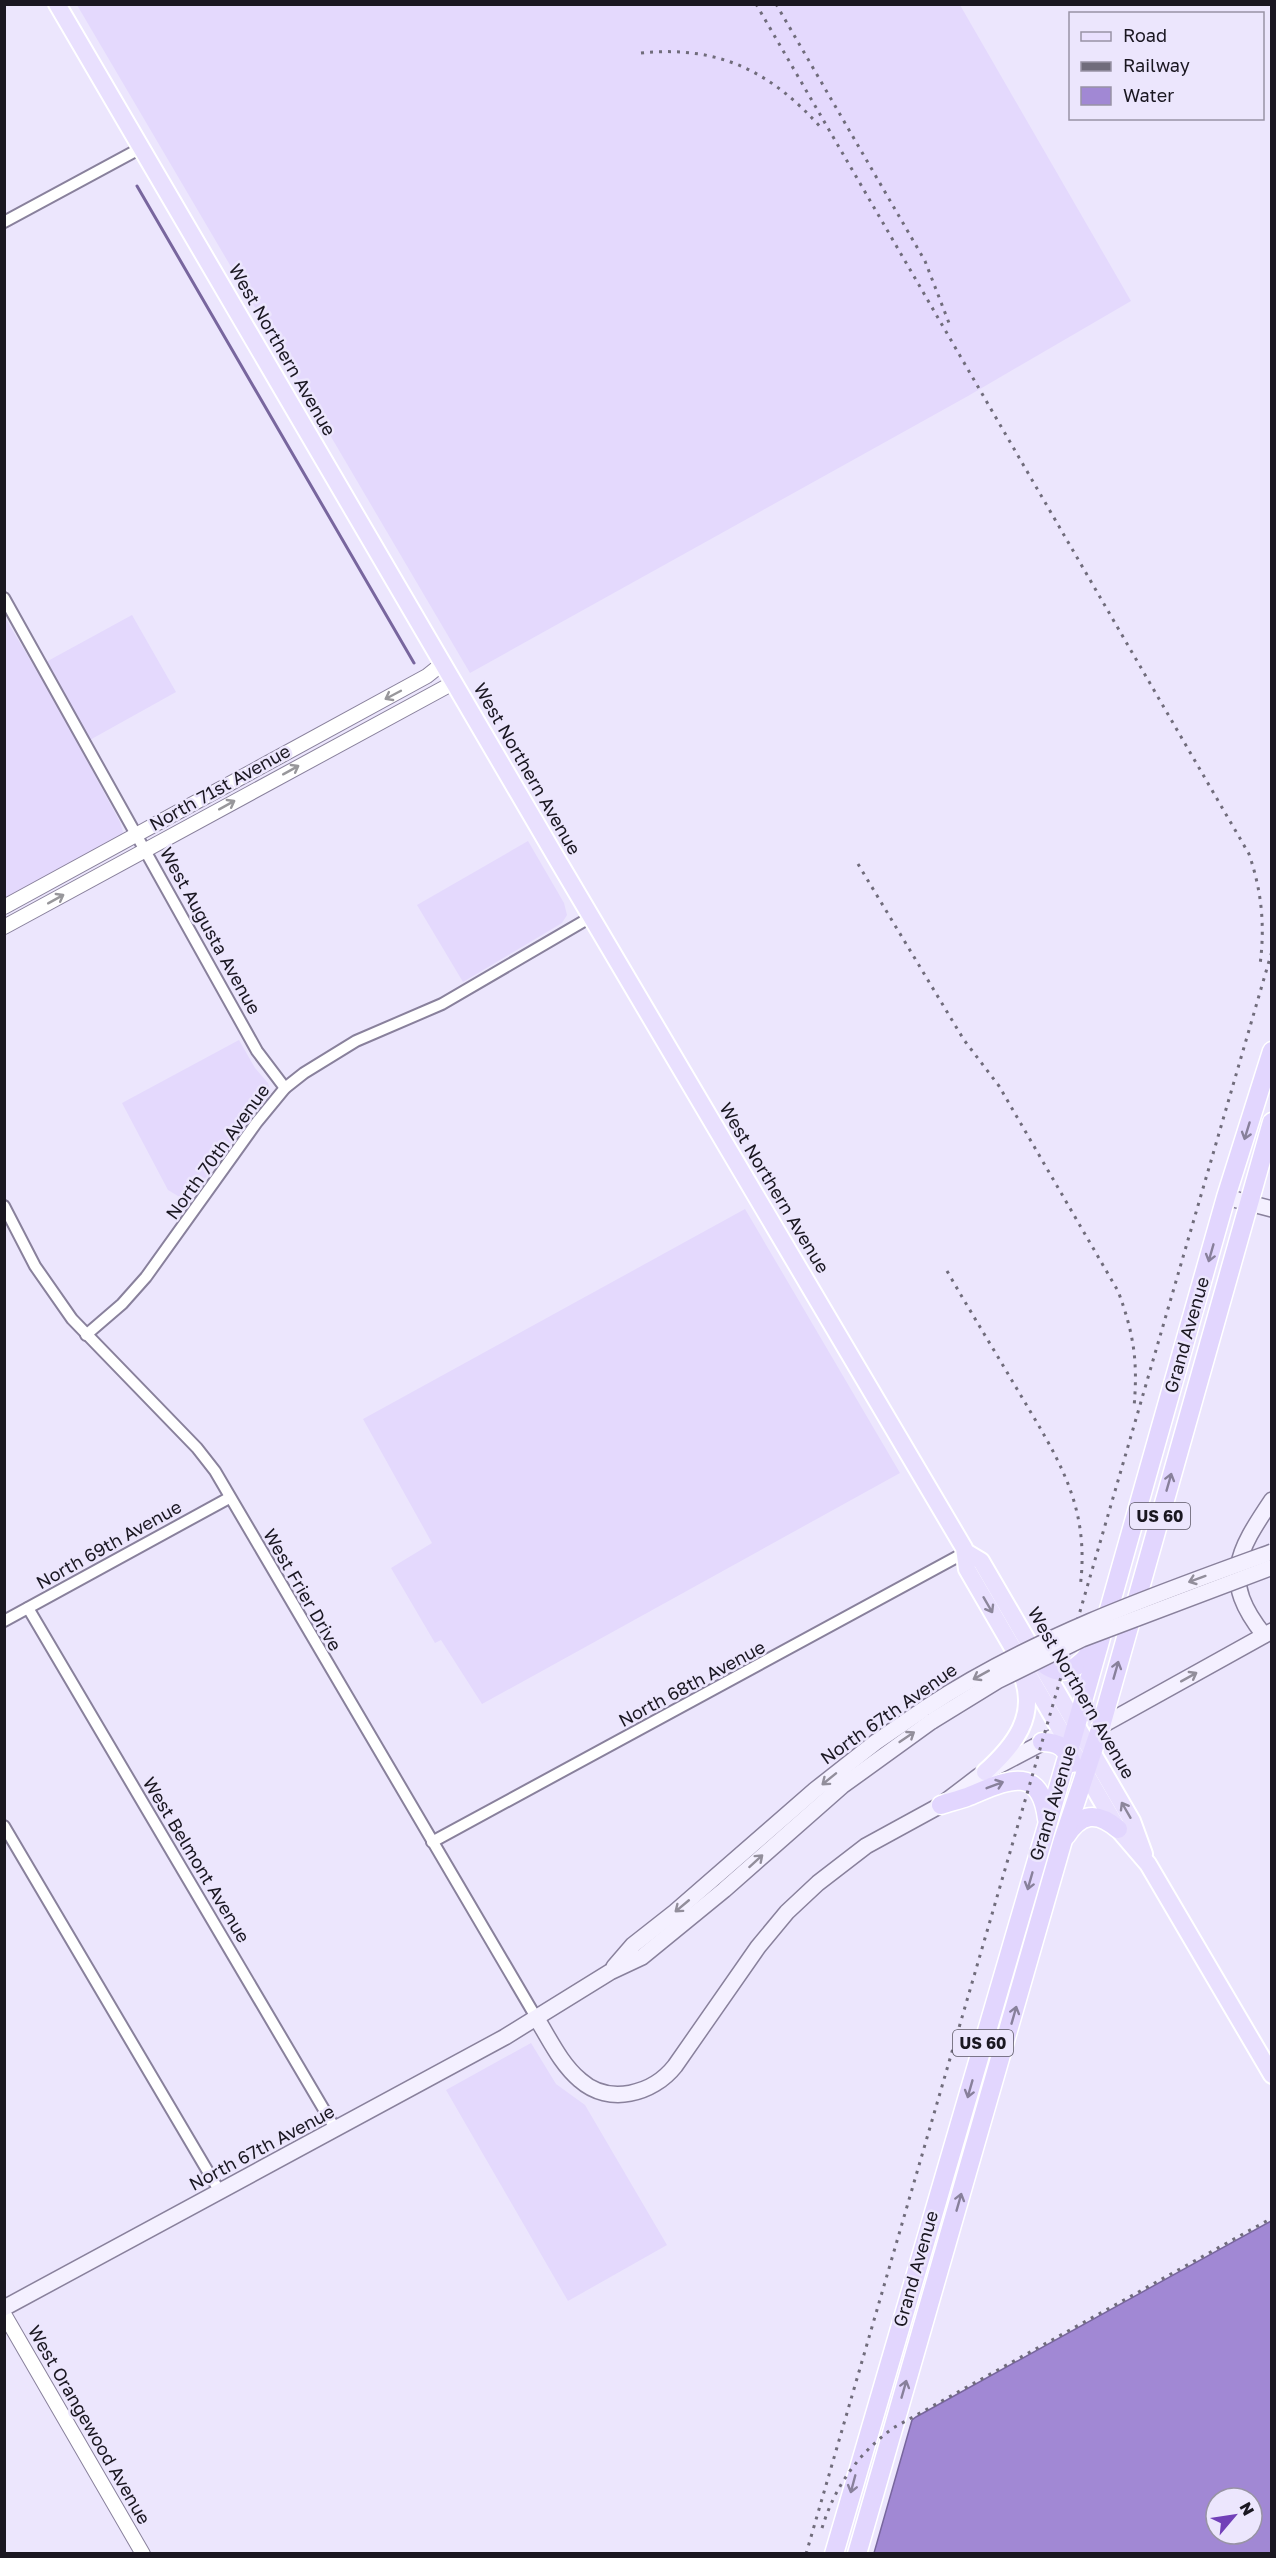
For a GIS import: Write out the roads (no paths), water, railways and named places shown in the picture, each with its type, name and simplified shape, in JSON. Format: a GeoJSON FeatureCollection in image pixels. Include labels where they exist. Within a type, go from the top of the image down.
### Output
{"type":"FeatureCollection","features":[{"type":"Feature","properties":{"kind":"highway","name":"Grand Avenue"},"geometry":{"type":"LineString","coordinates":[[834,2553],[1226,1197],[1272,1051]]}},
{"type":"Feature","properties":{"kind":"highway","name":"Grand Avenue"},"geometry":{"type":"LineString","coordinates":[[857,2553],[1063,1840],[1101,1726],[1272,1122]]}},
{"type":"Feature","properties":{"kind":"highway"},"geometry":{"type":"LineString","coordinates":[[1036,1656],[1044,1666],[1057,1671],[1076,1667],[1086,1659],[1106,1618]]}},
{"type":"Feature","properties":{"kind":"highway"},"geometry":{"type":"LineString","coordinates":[[1042,1742],[1069,1739],[1079,1791]]}},
{"type":"Feature","properties":{"kind":"highway"},"geometry":{"type":"LineString","coordinates":[[941,1805],[1000,1782],[1017,1780],[1030,1784],[1039,1791],[1045,1804],[1047,1820]]}},
{"type":"Feature","properties":{"kind":"highway"},"geometry":{"type":"LineString","coordinates":[[1063,1840],[1071,1828],[1088,1817],[1103,1817],[1118,1829]]}},
{"type":"Feature","properties":{"kind":"highway"},"geometry":{"type":"LineString","coordinates":[[875,2408],[897,2414]]}},
{"type":"Feature","properties":{"kind":"highway"},"geometry":{"type":"LineString","coordinates":[[860,2459],[882,2466]]}},
{"type":"Feature","properties":{"kind":"main road","name":"West Northern Avenue"},"geometry":{"type":"LineString","coordinates":[[57,4],[453,683],[966,1552],[967,1569],[1051,1714],[1066,1723],[1069,1739]]}},
{"type":"Feature","properties":{"kind":"main road"},"geometry":{"type":"LineString","coordinates":[[1226,1197],[1272,1209]]}},
{"type":"Feature","properties":{"kind":"main road"},"geometry":{"type":"LineString","coordinates":[[1069,1739],[1101,1726],[1269,1632],[1245,1603],[1237,1568],[1239,1554],[1245,1540],[1272,1500]]}},
{"type":"Feature","properties":{"kind":"main road","name":"West Northern Avenue"},"geometry":{"type":"LineString","coordinates":[[966,1552],[981,1561],[1036,1656],[1069,1739],[1085,1772],[1118,1829],[1148,1864]]}},
{"type":"Feature","properties":{"kind":"main road","name":"North 67th Avenue"},"geometry":{"type":"LineString","coordinates":[[4,2308],[336,2130],[537,2019],[610,1972],[642,1958],[929,1714],[1056,1635],[1115,1610],[1272,1552]]}},
{"type":"Feature","properties":{"kind":"main road","name":"North 67th Avenue"},"geometry":{"type":"LineString","coordinates":[[929,1714],[1082,1639],[1272,1568]]}},
{"type":"Feature","properties":{"kind":"main road"},"geometry":{"type":"LineString","coordinates":[[985,1772],[1012,1744],[1021,1730],[1027,1712],[1027,1691],[1010,1644]]}},
{"type":"Feature","properties":{"kind":"main road","name":"West Northern Avenue"},"geometry":{"type":"LineString","coordinates":[[1069,1739],[1092,1751],[1132,1821],[1148,1864],[1272,2075]]}},
{"type":"Feature","properties":{"kind":"main road"},"geometry":{"type":"LineString","coordinates":[[537,2019],[566,2065],[581,2082],[591,2087],[603,2092],[624,2094],[663,2080],[675,2066],[741,1968],[787,1912],[848,1858],[941,1805],[985,1772],[1042,1742]]}},
{"type":"Feature","properties":{"kind":"street"},"geometry":{"type":"LineString","coordinates":[[4,222],[141,148]]}},
{"type":"Feature","properties":{"kind":"street","name":"West Augusta Avenue"},"geometry":{"type":"LineString","coordinates":[[4,598],[147,849],[257,1051],[285,1088]]}},
{"type":"Feature","properties":{"kind":"street","name":"North 71st Avenue"},"geometry":{"type":"LineString","coordinates":[[6,917],[138,834],[427,676],[442,664]]}},
{"type":"Feature","properties":{"kind":"street","name":"North 71st Avenue"},"geometry":{"type":"LineString","coordinates":[[6,917],[147,849],[453,683]]}},
{"type":"Feature","properties":{"kind":"street","name":"North 70th Avenue"},"geometry":{"type":"LineString","coordinates":[[86,1335],[122,1304],[146,1277],[257,1122],[285,1088],[330,1055],[442,1004],[591,917]]}},
{"type":"Feature","properties":{"kind":"street","name":"West Frier Drive"},"geometry":{"type":"LineString","coordinates":[[4,1206],[35,1266],[53,1294],[86,1335],[197,1448],[215,1471],[537,2019]]}},
{"type":"Feature","properties":{"kind":"street","name":"North 69th Avenue"},"geometry":{"type":"LineString","coordinates":[[4,1621],[229,1498]]}},
{"type":"Feature","properties":{"kind":"street","name":"North 68th Avenue"},"geometry":{"type":"LineString","coordinates":[[432,1842],[966,1552]]}},
{"type":"Feature","properties":{"kind":"street","name":"West Belmont Avenue"},"geometry":{"type":"LineString","coordinates":[[28,1608],[336,2130]]}},
{"type":"Feature","properties":{"kind":"street"},"geometry":{"type":"LineString","coordinates":[[4,1826],[220,2192]]}},
{"type":"Feature","properties":{"kind":"street","name":"West Orangewood Avenue"},"geometry":{"type":"LineString","coordinates":[[4,2314],[143,2553]]}},
{"type":"Feature","properties":{"kind":"water"},"geometry":{"type":"Polygon","coordinates":[[[1271,2221],[1271,2553],[874,2553],[912,2420],[1271,2221]]]}},
{"type":"Feature","properties":{"kind":"waterway"},"geometry":{"type":"LineString","coordinates":[[137,186],[414,663]]}},
{"type":"Feature","properties":{"kind":"railway"},"geometry":{"type":"LineString","coordinates":[[756,4],[1249,854],[1257,882],[1261,909],[1260,965]]}},
{"type":"Feature","properties":{"kind":"railway"},"geometry":{"type":"LineString","coordinates":[[776,4],[925,261],[949,323]]}},
{"type":"Feature","properties":{"kind":"railway"},"geometry":{"type":"LineString","coordinates":[[641,53],[696,54],[742,67],[764,78],[784,92],[823,130]]}},
{"type":"Feature","properties":{"kind":"railway"},"geometry":{"type":"LineString","coordinates":[[858,864],[964,1040],[999,1086],[1118,1291],[1134,1348],[1134,1407]]}},
{"type":"Feature","properties":{"kind":"railway"},"geometry":{"type":"LineString","coordinates":[[806,2554],[1272,951]]}},
{"type":"Feature","properties":{"kind":"railway"},"geometry":{"type":"LineString","coordinates":[[947,1271],[1045,1437],[1068,1483],[1080,1531],[1082,1558],[1080,1588]]}},
{"type":"Feature","properties":{"kind":"railway"},"geometry":{"type":"LineString","coordinates":[[822,2528],[834,2498],[849,2472],[869,2449],[893,2428],[1272,2218]]}}]}
